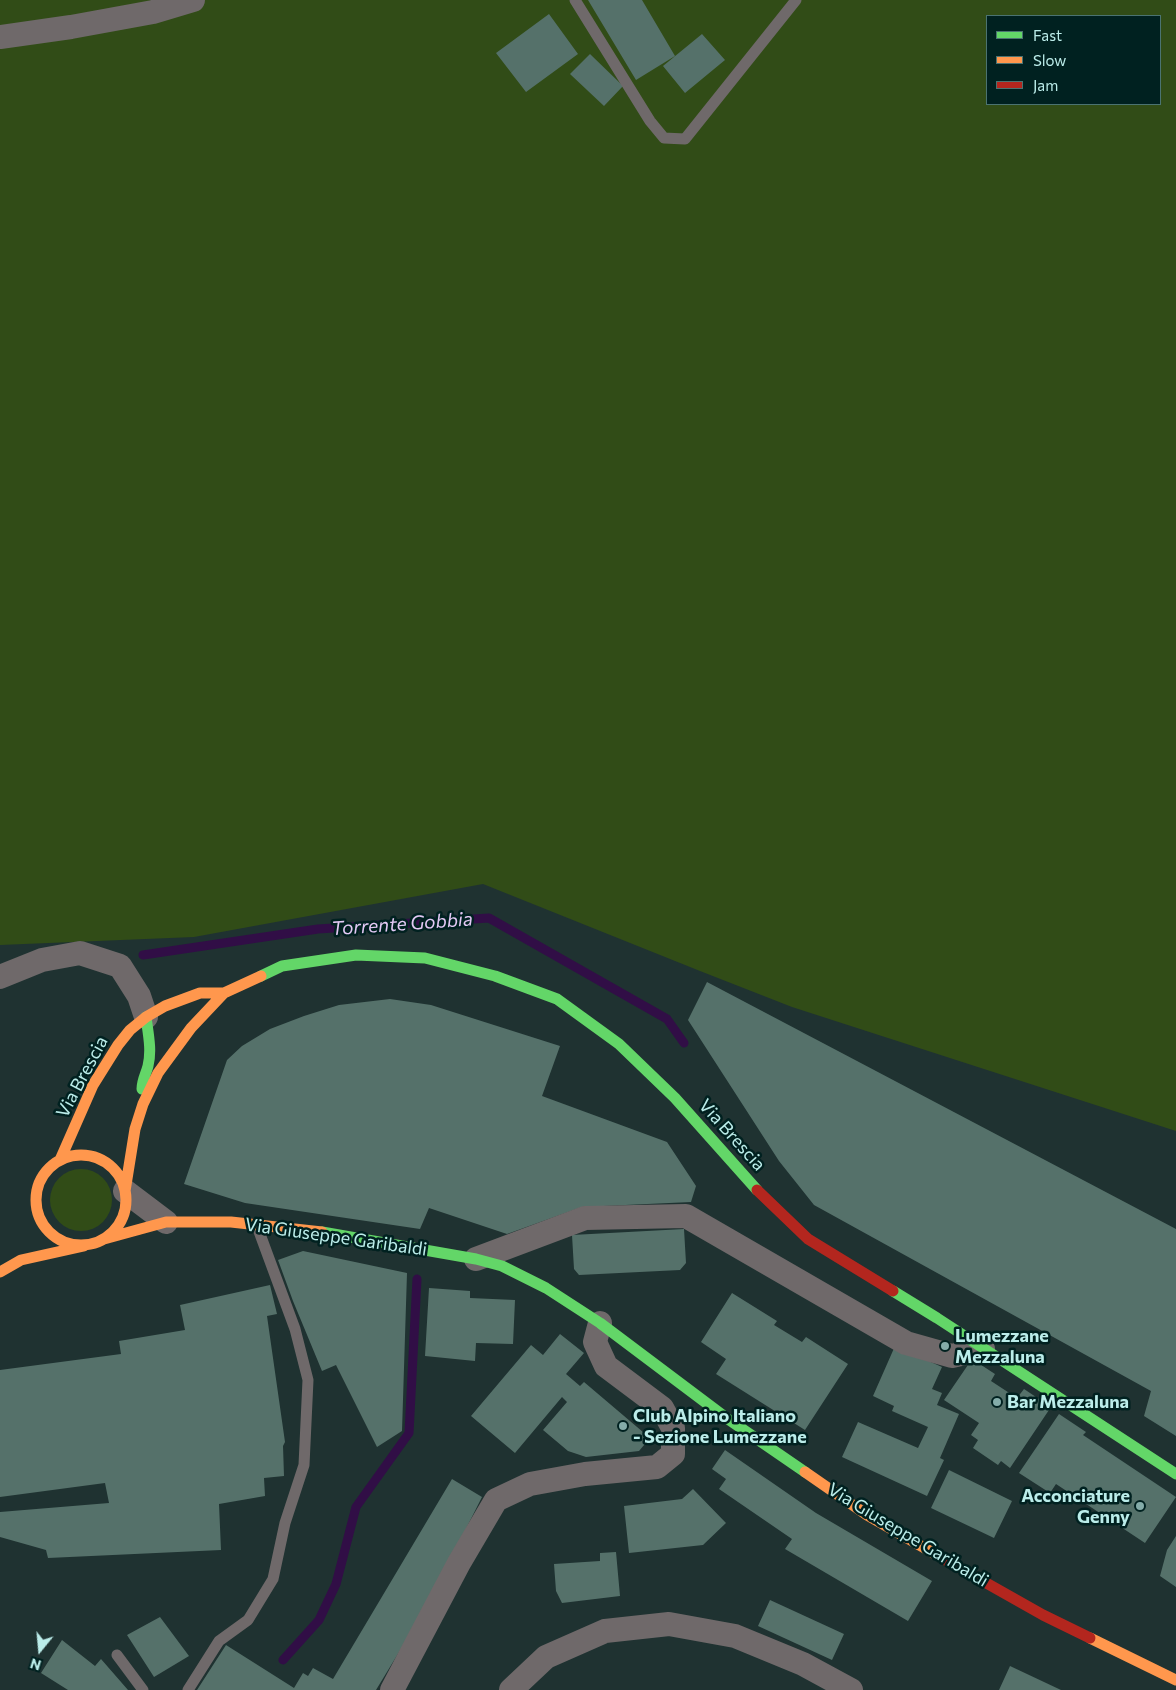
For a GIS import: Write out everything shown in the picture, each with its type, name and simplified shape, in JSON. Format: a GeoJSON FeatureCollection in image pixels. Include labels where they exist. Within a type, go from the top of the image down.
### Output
{"type":"FeatureCollection","features":[{"type":"Feature","properties":{"kind":"main road","name":"Via Brescia"},"geometry":{"type":"LineString","coordinates":[[125,1191],[135,1129],[143,1104],[158,1073],[191,1028],[224,993],[282,966],[356,955],[425,958],[494,976],[557,999],[619,1044],[676,1098],[762,1195],[808,1239],[938,1318],[1176,1474]]}},
{"type":"Feature","properties":{"kind":"main road","name":"Via Brescia"},"geometry":{"type":"LineString","coordinates":[[60,1160],[94,1085],[118,1044],[130,1030],[146,1017],[165,1006],[200,993],[224,993]]}},
{"type":"Feature","properties":{"kind":"main road","name":"Via Brescia"},"geometry":{"type":"LineString","coordinates":[[143,1104],[141,1081],[148,1067],[150,1042],[146,1017]]}},
{"type":"Feature","properties":{"kind":"main road"},"geometry":{"type":"LineString","coordinates":[[0,1272],[22,1255],[87,1245],[104,1239],[115,1230],[123,1218],[126,1205],[125,1191],[119,1176],[108,1164],[93,1156],[76,1155],[60,1160],[49,1168],[42,1178],[37,1190],[31,1222]]}},
{"type":"Feature","properties":{"kind":"main road"},"geometry":{"type":"LineString","coordinates":[[36,1203],[40,1218],[47,1230],[59,1239],[72,1244],[87,1245]]}},
{"type":"Feature","properties":{"kind":"main road","name":"Via Giuseppe Garibaldi"},"geometry":{"type":"LineString","coordinates":[[104,1239],[166,1222],[231,1222],[306,1229],[476,1259],[502,1266],[546,1288],[600,1323],[726,1417],[867,1515],[1043,1615],[1176,1680]]}},
{"type":"Feature","properties":{"kind":"street"},"geometry":{"type":"LineString","coordinates":[[0,37],[71,27],[153,12],[193,0]]}},
{"type":"Feature","properties":{"kind":"street"},"geometry":{"type":"LineString","coordinates":[[0,977],[42,960],[80,953],[120,966],[139,996],[146,1017]]}},
{"type":"Feature","properties":{"kind":"street"},"geometry":{"type":"LineString","coordinates":[[125,1191],[166,1222]]}},
{"type":"Feature","properties":{"kind":"street"},"geometry":{"type":"LineString","coordinates":[[476,1259],[585,1218],[686,1216],[906,1343],[952,1356],[983,1349]]}},
{"type":"Feature","properties":{"kind":"street"},"geometry":{"type":"LineString","coordinates":[[392,1690],[459,1563],[496,1500],[530,1484],[585,1474],[657,1467],[673,1454],[673,1428],[662,1408],[606,1366],[595,1342],[600,1323]]}},
{"type":"Feature","properties":{"kind":"street"},"geometry":{"type":"LineString","coordinates":[[511,1690],[546,1657],[605,1631],[669,1624],[735,1636],[803,1664],[851,1690]]}},
{"type":"Feature","properties":{"kind":"lane"},"geometry":{"type":"LineString","coordinates":[[575,0],[650,120],[664,138],[685,139],[796,0]]}},
{"type":"Feature","properties":{"kind":"lane"},"geometry":{"type":"LineString","coordinates":[[188,1690],[219,1641],[248,1620],[273,1579],[285,1523],[304,1465],[308,1380],[295,1329],[256,1224]]}},
{"type":"Feature","properties":{"kind":"lane"},"geometry":{"type":"LineString","coordinates":[[117,1655],[143,1690]]}},
{"type":"Feature","properties":{"kind":"green space"},"geometry":{"type":"Polygon","coordinates":[[[0,0],[1176,0],[1176,1131],[792,1007],[483,884],[194,937],[0,945],[0,0]]]}},
{"type":"Feature","properties":{"kind":"green space"},"geometry":{"type":"Polygon","coordinates":[[[81,1169],[93,1171],[103,1178],[110,1188],[112,1200],[110,1212],[103,1222],[93,1229],[81,1231],[69,1229],[59,1222],[52,1212],[50,1200],[52,1188],[59,1178],[69,1171],[81,1169]]]}},
{"type":"Feature","properties":{"kind":"building"},"geometry":{"type":"Polygon","coordinates":[[[588,0],[642,0],[675,56],[636,80],[588,0]]]}},
{"type":"Feature","properties":{"kind":"building"},"geometry":{"type":"Polygon","coordinates":[[[549,14],[578,54],[526,92],[496,53],[549,14]]]}},
{"type":"Feature","properties":{"kind":"building"},"geometry":{"type":"Polygon","coordinates":[[[702,34],[725,60],[685,93],[663,66],[702,34]]]}},
{"type":"Feature","properties":{"kind":"building"},"geometry":{"type":"Polygon","coordinates":[[[590,54],[623,86],[604,106],[570,74],[590,54]]]}},
{"type":"Feature","properties":{"kind":"building"},"geometry":{"type":"Polygon","coordinates":[[[707,982],[1176,1229],[1176,1436],[1144,1416],[1151,1391],[814,1205],[779,1161],[688,1020],[707,982]]]}},
{"type":"Feature","properties":{"kind":"building"},"geometry":{"type":"Polygon","coordinates":[[[390,999],[431,1005],[560,1046],[542,1096],[667,1142],[696,1186],[691,1202],[582,1207],[507,1234],[429,1208],[420,1229],[245,1203],[184,1184],[227,1060],[242,1046],[270,1029],[304,1016],[339,1005],[390,999]]]}},
{"type":"Feature","properties":{"kind":"building"},"geometry":{"type":"Polygon","coordinates":[[[684,1229],[686,1263],[680,1270],[579,1275],[574,1269],[572,1235],[684,1229]]]}},
{"type":"Feature","properties":{"kind":"building"},"geometry":{"type":"Polygon","coordinates":[[[303,1251],[407,1273],[402,1431],[377,1447],[336,1365],[322,1371],[293,1301],[278,1260],[303,1251]]]}},
{"type":"Feature","properties":{"kind":"building"},"geometry":{"type":"Polygon","coordinates":[[[270,1285],[277,1314],[267,1316],[285,1442],[283,1446],[284,1476],[264,1478],[265,1496],[219,1504],[221,1550],[48,1558],[46,1550],[0,1537],[0,1512],[109,1503],[105,1483],[0,1497],[0,1370],[121,1354],[119,1341],[185,1330],[180,1305],[270,1285]]]}},
{"type":"Feature","properties":{"kind":"building"},"geometry":{"type":"Polygon","coordinates":[[[429,1288],[470,1291],[470,1298],[515,1300],[513,1344],[476,1343],[475,1361],[425,1356],[429,1288]]]}},
{"type":"Feature","properties":{"kind":"building"},"geometry":{"type":"Polygon","coordinates":[[[732,1293],[777,1321],[774,1325],[802,1342],[806,1337],[848,1364],[805,1430],[716,1374],[726,1359],[701,1342],[732,1293]]]}},
{"type":"Feature","properties":{"kind":"building"},"geometry":{"type":"Polygon","coordinates":[[[560,1334],[584,1353],[566,1374],[580,1386],[584,1382],[650,1438],[639,1451],[586,1457],[568,1451],[543,1430],[567,1402],[562,1397],[515,1453],[471,1416],[531,1345],[543,1355],[560,1334]]]}},
{"type":"Feature","properties":{"kind":"building"},"geometry":{"type":"Polygon","coordinates":[[[895,1346],[942,1367],[932,1389],[942,1393],[937,1405],[959,1414],[940,1458],[944,1460],[927,1496],[842,1457],[858,1422],[918,1448],[928,1427],[892,1411],[894,1406],[873,1396],[895,1346]]]}},
{"type":"Feature","properties":{"kind":"building"},"geometry":{"type":"Polygon","coordinates":[[[972,1359],[995,1374],[991,1381],[1017,1398],[1024,1389],[1051,1407],[1010,1468],[1001,1461],[998,1465],[973,1448],[978,1440],[971,1435],[979,1423],[944,1400],[972,1359]]]}},
{"type":"Feature","properties":{"kind":"building"},"geometry":{"type":"Polygon","coordinates":[[[1059,1414],[1086,1432],[1083,1435],[1176,1497],[1145,1543],[1056,1484],[1050,1493],[1019,1473],[1059,1414]]]}},
{"type":"Feature","properties":{"kind":"building"},"geometry":{"type":"Polygon","coordinates":[[[725,1450],[816,1513],[932,1581],[908,1621],[785,1549],[792,1539],[719,1489],[726,1479],[712,1469],[725,1450]]]}},
{"type":"Feature","properties":{"kind":"building"},"geometry":{"type":"Polygon","coordinates":[[[949,1470],[1012,1501],[994,1538],[931,1508],[949,1470]]]}},
{"type":"Feature","properties":{"kind":"building"},"geometry":{"type":"Polygon","coordinates":[[[452,1479],[482,1497],[427,1606],[376,1690],[197,1690],[226,1645],[294,1688],[303,1673],[308,1676],[313,1668],[333,1679],[452,1479]]]}},
{"type":"Feature","properties":{"kind":"building"},"geometry":{"type":"Polygon","coordinates":[[[693,1489],[726,1523],[703,1545],[629,1553],[624,1506],[682,1499],[693,1489]]]}},
{"type":"Feature","properties":{"kind":"building"},"geometry":{"type":"Polygon","coordinates":[[[1176,1536],[1176,1587],[1160,1576],[1167,1550],[1176,1536]]]}},
{"type":"Feature","properties":{"kind":"building"},"geometry":{"type":"Polygon","coordinates":[[[616,1552],[620,1596],[562,1603],[556,1591],[554,1564],[600,1561],[600,1553],[616,1552]]]}},
{"type":"Feature","properties":{"kind":"building"},"geometry":{"type":"Polygon","coordinates":[[[770,1600],[844,1634],[832,1660],[758,1626],[770,1600]]]}},
{"type":"Feature","properties":{"kind":"building"},"geometry":{"type":"Polygon","coordinates":[[[160,1617],[189,1656],[154,1677],[127,1635],[160,1617]]]}},
{"type":"Feature","properties":{"kind":"building"},"geometry":{"type":"Polygon","coordinates":[[[62,1640],[95,1666],[101,1659],[128,1690],[68,1690],[41,1673],[62,1640]]]}},
{"type":"Feature","properties":{"kind":"building"},"geometry":{"type":"Polygon","coordinates":[[[1010,1666],[1061,1690],[999,1690],[1010,1666]]]}},
{"type":"Feature","properties":{"kind":"waterway","name":"Torrente Gobbia"},"geometry":{"type":"LineString","coordinates":[[143,955],[318,929],[489,918],[667,1019],[684,1043]]}},
{"type":"Feature","properties":{"kind":"waterway"},"geometry":{"type":"LineString","coordinates":[[283,1660],[319,1620],[336,1584],[356,1507],[409,1433],[417,1279]]}},
{"type":"Feature","properties":{"kind":"traffic: fast"},"geometry":{"type":"LineString","coordinates":[[261,976],[282,966],[356,955],[425,958],[495,976],[557,999],[619,1044],[675,1098],[757,1190]]}},
{"type":"Feature","properties":{"kind":"traffic: fast"},"geometry":{"type":"LineString","coordinates":[[142,1089],[150,1054],[146,1017]]}},
{"type":"Feature","properties":{"kind":"traffic: fast"},"geometry":{"type":"LineString","coordinates":[[322,1232],[476,1259],[502,1266],[546,1288],[600,1323],[725,1417],[805,1472]]}},
{"type":"Feature","properties":{"kind":"traffic: fast"},"geometry":{"type":"LineString","coordinates":[[893,1291],[1176,1474]]}},
{"type":"Feature","properties":{"kind":"traffic: slow"},"geometry":{"type":"LineString","coordinates":[[125,1191],[135,1129],[143,1104],[158,1073],[191,1028],[224,993],[261,976]]}},
{"type":"Feature","properties":{"kind":"traffic: slow"},"geometry":{"type":"LineString","coordinates":[[60,1160],[93,1085],[118,1045],[130,1030],[146,1017],[165,1006],[200,993],[224,993]]}},
{"type":"Feature","properties":{"kind":"traffic: slow"},"geometry":{"type":"LineString","coordinates":[[81,1155],[98,1159],[113,1168],[122,1183],[126,1200],[122,1217],[113,1232],[98,1241],[81,1245],[64,1241],[49,1232],[40,1217],[36,1200],[40,1183],[49,1168],[64,1159],[81,1155]]}},
{"type":"Feature","properties":{"kind":"traffic: slow"},"geometry":{"type":"LineString","coordinates":[[104,1239],[166,1222],[231,1222],[322,1232]]}},
{"type":"Feature","properties":{"kind":"traffic: slow"},"geometry":{"type":"LineString","coordinates":[[0,1272],[21,1260],[84,1246]]}},
{"type":"Feature","properties":{"kind":"traffic: slow"},"geometry":{"type":"LineString","coordinates":[[805,1472],[867,1515],[942,1558]]}},
{"type":"Feature","properties":{"kind":"traffic: slow"},"geometry":{"type":"LineString","coordinates":[[1090,1638],[1176,1680]]}},
{"type":"Feature","properties":{"kind":"traffic: jam"},"geometry":{"type":"LineString","coordinates":[[757,1190],[808,1239],[893,1291]]}},
{"type":"Feature","properties":{"kind":"traffic: jam"},"geometry":{"type":"LineString","coordinates":[[942,1558],[1043,1615],[1090,1638]]}},
{"type":"Feature","properties":{"kind":"place","name":"Lumezzane Mezzaluna"},"geometry":{"type":"Point","coordinates":[945,1346]}},
{"type":"Feature","properties":{"kind":"place","name":"Bar Mezzaluna"},"geometry":{"type":"Point","coordinates":[997,1402]}},
{"type":"Feature","properties":{"kind":"place","name":"Club Alpino Italiano - Sezione Lumezzane"},"geometry":{"type":"Point","coordinates":[623,1426]}},
{"type":"Feature","properties":{"kind":"place","name":"Acconciature Genny"},"geometry":{"type":"Point","coordinates":[1140,1506]}}]}
